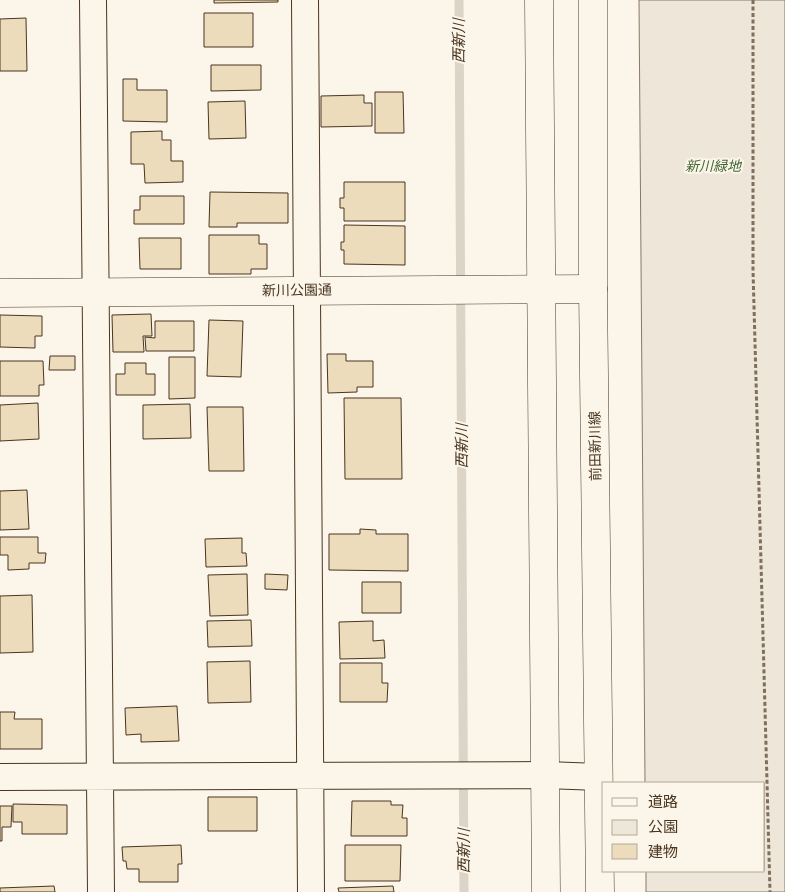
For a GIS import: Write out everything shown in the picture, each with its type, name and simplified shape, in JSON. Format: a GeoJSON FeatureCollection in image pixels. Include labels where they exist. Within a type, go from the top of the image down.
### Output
{"type":"FeatureCollection","features":[{"type":"Feature","properties":{"kind":"main road"},"geometry":{"type":"LineString","coordinates":[[539,0],[546,892]]}},
{"type":"Feature","properties":{"kind":"main road","name":"前田新川線"},"geometry":{"type":"LineString","coordinates":[[593,0],[593,289],[600,892]]}},
{"type":"Feature","properties":{"kind":"main road","name":"新川公園通"},"geometry":{"type":"LineString","coordinates":[[0,293],[307,289],[593,289]]}},
{"type":"Feature","properties":{"kind":"street"},"geometry":{"type":"LineString","coordinates":[[92,0],[101,892]]}},
{"type":"Feature","properties":{"kind":"street"},"geometry":{"type":"LineString","coordinates":[[305,0],[312,777],[311,892]]}},
{"type":"Feature","properties":{"kind":"street"},"geometry":{"type":"LineString","coordinates":[[0,777],[546,775],[600,777]]}},
{"type":"Feature","properties":{"kind":"path"},"geometry":{"type":"LineString","coordinates":[[753,0],[753,270],[770,892]]}},
{"type":"Feature","properties":{"kind":"green space","name":"新川緑地"},"geometry":{"type":"Polygon","coordinates":[[[639,0],[785,0],[785,892],[646,892],[646,872],[765,872],[765,782],[645,782],[639,0]]]}},
{"type":"Feature","properties":{"kind":"building"},"geometry":{"type":"Polygon","coordinates":[[[214,0],[278,0],[278,2],[214,3],[214,0]]]}},
{"type":"Feature","properties":{"kind":"building"},"geometry":{"type":"Polygon","coordinates":[[[204,13],[253,13],[253,47],[204,47],[204,13]]]}},
{"type":"Feature","properties":{"kind":"building"},"geometry":{"type":"Polygon","coordinates":[[[26,18],[27,71],[0,71],[0,19],[26,18]]]}},
{"type":"Feature","properties":{"kind":"building"},"geometry":{"type":"Polygon","coordinates":[[[211,65],[261,65],[261,90],[211,91],[211,65]]]}},
{"type":"Feature","properties":{"kind":"building"},"geometry":{"type":"Polygon","coordinates":[[[123,79],[137,79],[137,90],[167,90],[167,122],[123,121],[123,79]]]}},
{"type":"Feature","properties":{"kind":"building"},"geometry":{"type":"Polygon","coordinates":[[[375,92],[403,92],[404,133],[375,133],[375,92]]]}},
{"type":"Feature","properties":{"kind":"building"},"geometry":{"type":"Polygon","coordinates":[[[364,95],[364,103],[372,103],[372,126],[321,127],[321,96],[364,95]]]}},
{"type":"Feature","properties":{"kind":"building"},"geometry":{"type":"Polygon","coordinates":[[[245,101],[246,138],[209,139],[208,102],[245,101]]]}},
{"type":"Feature","properties":{"kind":"building"},"geometry":{"type":"Polygon","coordinates":[[[162,131],[162,140],[171,140],[171,161],[183,161],[183,182],[145,183],[144,164],[131,164],[131,132],[162,131]]]}},
{"type":"Feature","properties":{"kind":"building"},"geometry":{"type":"Polygon","coordinates":[[[344,182],[405,182],[405,221],[344,221],[344,208],[340,208],[340,198],[344,198],[344,182]]]}},
{"type":"Feature","properties":{"kind":"building"},"geometry":{"type":"Polygon","coordinates":[[[210,192],[288,193],[288,223],[237,223],[237,227],[209,227],[210,192]]]}},
{"type":"Feature","properties":{"kind":"building"},"geometry":{"type":"Polygon","coordinates":[[[140,196],[184,196],[184,224],[134,224],[134,210],[140,210],[140,196]]]}},
{"type":"Feature","properties":{"kind":"building"},"geometry":{"type":"Polygon","coordinates":[[[344,225],[405,226],[405,265],[344,264],[344,250],[341,250],[341,242],[344,242],[344,225]]]}},
{"type":"Feature","properties":{"kind":"building"},"geometry":{"type":"Polygon","coordinates":[[[209,235],[259,235],[259,244],[267,244],[267,269],[251,269],[251,274],[209,274],[209,235]]]}},
{"type":"Feature","properties":{"kind":"building"},"geometry":{"type":"Polygon","coordinates":[[[139,238],[181,238],[181,269],[140,269],[139,238]]]}},
{"type":"Feature","properties":{"kind":"building"},"geometry":{"type":"Polygon","coordinates":[[[151,314],[152,336],[143,336],[144,352],[113,352],[112,315],[151,314]]]}},
{"type":"Feature","properties":{"kind":"building"},"geometry":{"type":"Polygon","coordinates":[[[0,315],[42,316],[42,336],[35,336],[35,348],[0,347],[0,315]]]}},
{"type":"Feature","properties":{"kind":"building"},"geometry":{"type":"Polygon","coordinates":[[[209,320],[243,321],[241,377],[207,376],[209,320]]]}},
{"type":"Feature","properties":{"kind":"building"},"geometry":{"type":"Polygon","coordinates":[[[155,321],[194,321],[194,351],[146,351],[145,337],[155,338],[155,321]]]}},
{"type":"Feature","properties":{"kind":"building"},"geometry":{"type":"Polygon","coordinates":[[[327,354],[346,354],[346,361],[373,361],[373,387],[357,387],[357,392],[328,393],[327,354]]]}},
{"type":"Feature","properties":{"kind":"building"},"geometry":{"type":"Polygon","coordinates":[[[50,356],[75,356],[75,370],[49,370],[50,356]]]}},
{"type":"Feature","properties":{"kind":"building"},"geometry":{"type":"Polygon","coordinates":[[[169,357],[195,357],[195,398],[169,399],[169,357]]]}},
{"type":"Feature","properties":{"kind":"building"},"geometry":{"type":"Polygon","coordinates":[[[0,361],[43,361],[44,385],[39,385],[39,396],[0,396],[0,361]]]}},
{"type":"Feature","properties":{"kind":"building"},"geometry":{"type":"Polygon","coordinates":[[[125,363],[146,363],[146,374],[155,374],[155,395],[116,395],[116,374],[125,374],[125,363]]]}},
{"type":"Feature","properties":{"kind":"building"},"geometry":{"type":"Polygon","coordinates":[[[344,398],[401,398],[402,479],[345,479],[344,398]]]}},
{"type":"Feature","properties":{"kind":"building"},"geometry":{"type":"Polygon","coordinates":[[[38,403],[39,439],[0,441],[0,405],[38,403]]]}},
{"type":"Feature","properties":{"kind":"building"},"geometry":{"type":"Polygon","coordinates":[[[190,404],[191,438],[143,439],[143,405],[190,404]]]}},
{"type":"Feature","properties":{"kind":"building"},"geometry":{"type":"Polygon","coordinates":[[[207,407],[243,407],[244,471],[209,471],[207,407]]]}},
{"type":"Feature","properties":{"kind":"building"},"geometry":{"type":"Polygon","coordinates":[[[27,490],[29,529],[0,530],[0,491],[27,490]]]}},
{"type":"Feature","properties":{"kind":"building"},"geometry":{"type":"Polygon","coordinates":[[[360,529],[376,530],[376,534],[408,534],[408,571],[329,570],[329,534],[360,534],[360,529]]]}},
{"type":"Feature","properties":{"kind":"building"},"geometry":{"type":"Polygon","coordinates":[[[0,537],[38,537],[38,553],[46,553],[45,563],[29,563],[29,569],[8,570],[8,555],[0,555],[0,537]]]}},
{"type":"Feature","properties":{"kind":"building"},"geometry":{"type":"Polygon","coordinates":[[[242,538],[242,553],[246,553],[247,566],[206,567],[205,539],[242,538]]]}},
{"type":"Feature","properties":{"kind":"building"},"geometry":{"type":"Polygon","coordinates":[[[247,574],[248,615],[210,616],[208,575],[247,574]]]}},
{"type":"Feature","properties":{"kind":"building"},"geometry":{"type":"Polygon","coordinates":[[[265,574],[288,575],[287,590],[265,589],[265,574]]]}},
{"type":"Feature","properties":{"kind":"building"},"geometry":{"type":"Polygon","coordinates":[[[362,582],[401,582],[401,613],[362,613],[362,582]]]}},
{"type":"Feature","properties":{"kind":"building"},"geometry":{"type":"Polygon","coordinates":[[[32,595],[33,652],[0,653],[0,596],[32,595]]]}},
{"type":"Feature","properties":{"kind":"building"},"geometry":{"type":"Polygon","coordinates":[[[251,620],[252,646],[208,647],[207,621],[251,620]]]}},
{"type":"Feature","properties":{"kind":"building"},"geometry":{"type":"Polygon","coordinates":[[[373,621],[373,641],[384,640],[385,658],[340,659],[339,622],[373,621]]]}},
{"type":"Feature","properties":{"kind":"building"},"geometry":{"type":"Polygon","coordinates":[[[250,661],[251,702],[208,703],[207,662],[250,661]]]}},
{"type":"Feature","properties":{"kind":"building"},"geometry":{"type":"Polygon","coordinates":[[[340,663],[382,663],[382,683],[388,683],[387,702],[340,702],[340,663]]]}},
{"type":"Feature","properties":{"kind":"building"},"geometry":{"type":"Polygon","coordinates":[[[177,706],[179,741],[141,742],[141,734],[126,735],[125,708],[177,706]]]}},
{"type":"Feature","properties":{"kind":"building"},"geometry":{"type":"Polygon","coordinates":[[[0,712],[15,712],[14,719],[42,719],[42,749],[0,749],[0,712]]]}},
{"type":"Feature","properties":{"kind":"building"},"geometry":{"type":"Polygon","coordinates":[[[208,797],[257,797],[257,831],[208,831],[208,797]]]}},
{"type":"Feature","properties":{"kind":"building"},"geometry":{"type":"Polygon","coordinates":[[[352,801],[391,801],[391,805],[403,805],[402,818],[407,818],[407,836],[351,836],[352,801]]]}},
{"type":"Feature","properties":{"kind":"building"},"geometry":{"type":"Polygon","coordinates":[[[13,804],[67,805],[67,834],[22,834],[22,822],[13,822],[13,804]]]}},
{"type":"Feature","properties":{"kind":"building"},"geometry":{"type":"Polygon","coordinates":[[[0,806],[12,806],[11,827],[2,827],[2,841],[0,841],[0,806]]]}},
{"type":"Feature","properties":{"kind":"building"},"geometry":{"type":"Polygon","coordinates":[[[181,845],[182,864],[178,864],[178,882],[139,882],[139,869],[127,869],[126,861],[123,861],[122,847],[181,845]]]}},
{"type":"Feature","properties":{"kind":"building"},"geometry":{"type":"Polygon","coordinates":[[[345,845],[401,845],[400,881],[345,881],[345,845]]]}},
{"type":"Feature","properties":{"kind":"building"},"geometry":{"type":"Polygon","coordinates":[[[54,886],[55,892],[0,892],[0,888],[54,886]]]}},
{"type":"Feature","properties":{"kind":"building"},"geometry":{"type":"Polygon","coordinates":[[[393,886],[394,892],[339,892],[338,888],[393,886]]]}},
{"type":"Feature","properties":{"kind":"waterway","name":"西新川"},"geometry":{"type":"LineString","coordinates":[[459,0],[464,892]]}}]}
